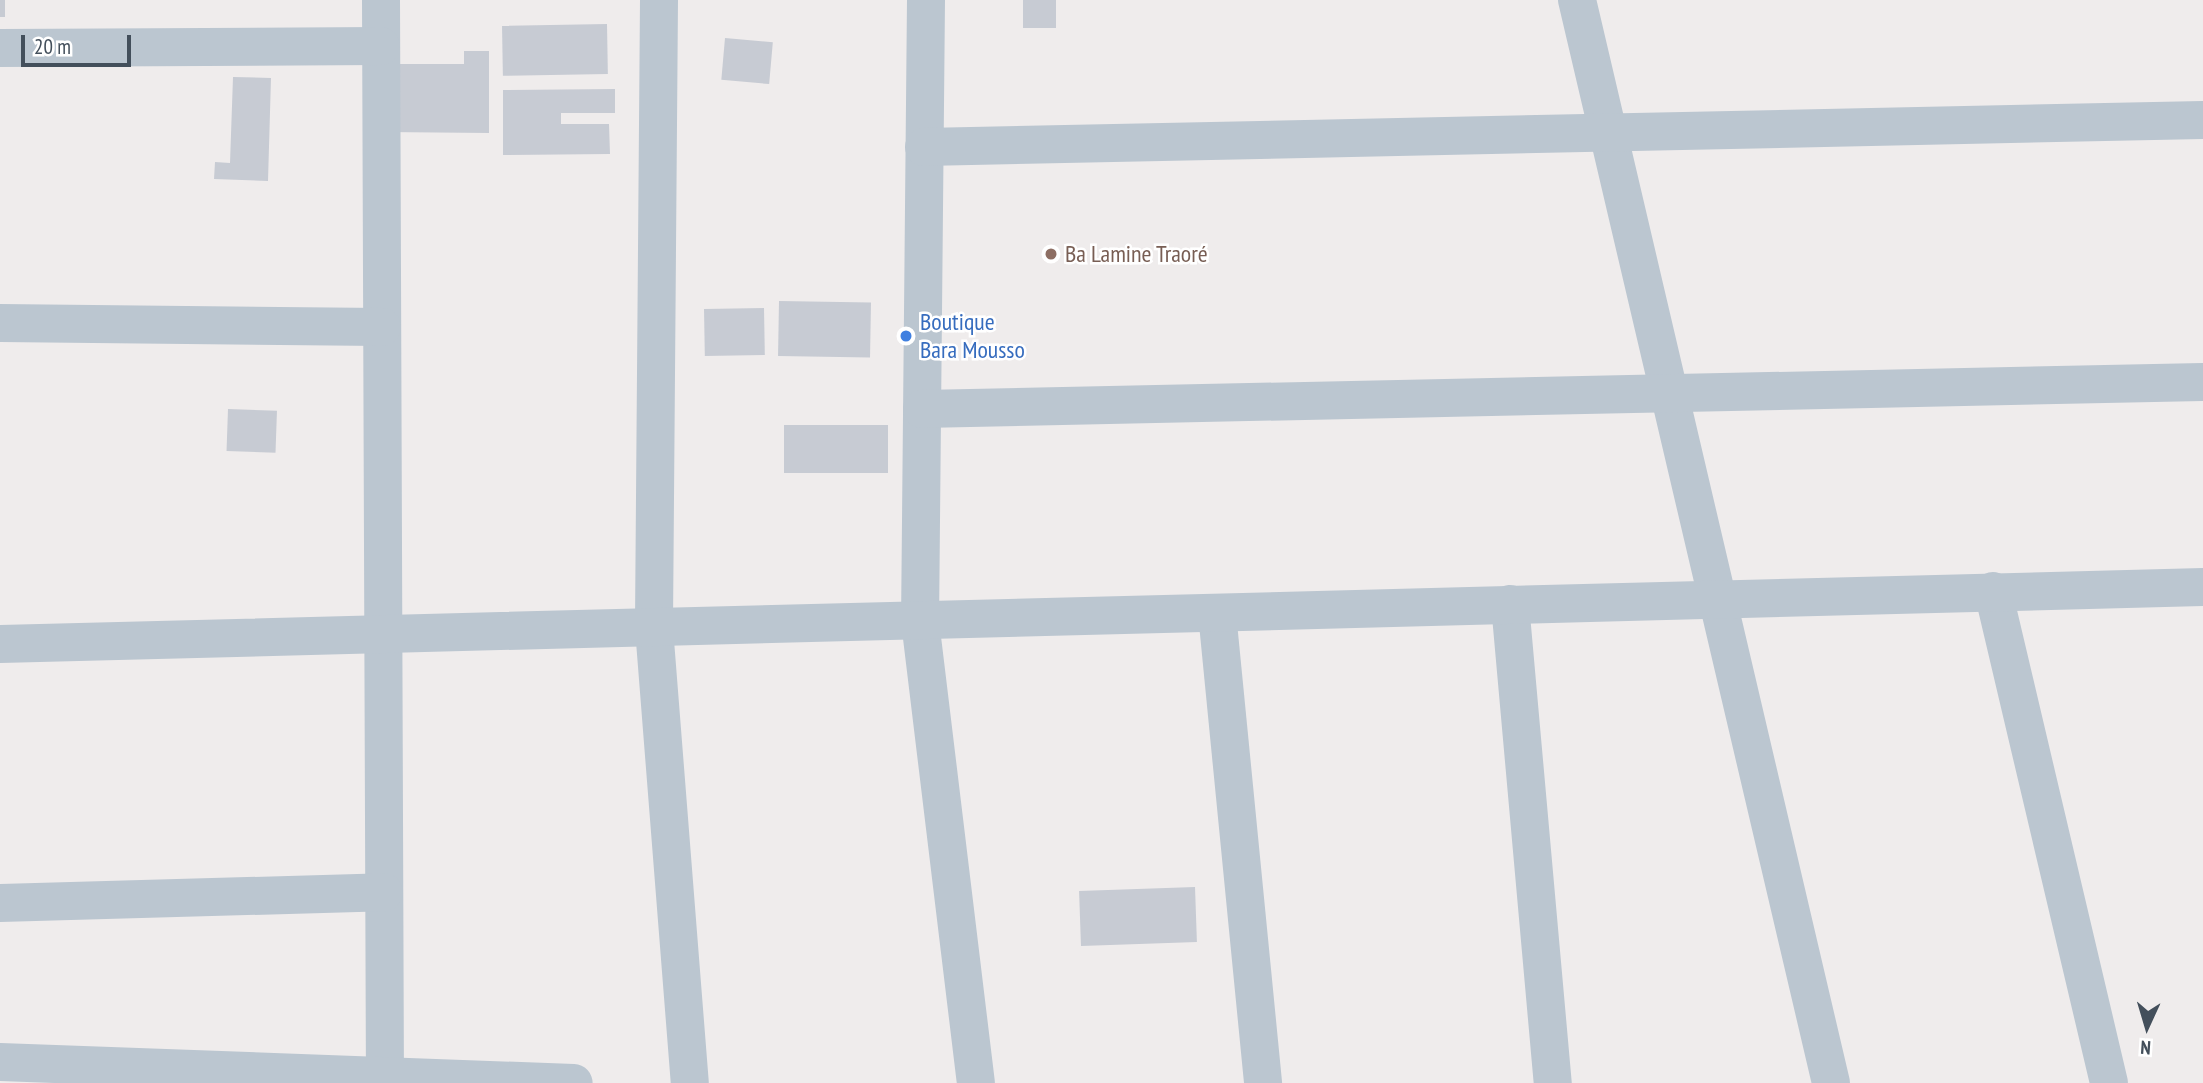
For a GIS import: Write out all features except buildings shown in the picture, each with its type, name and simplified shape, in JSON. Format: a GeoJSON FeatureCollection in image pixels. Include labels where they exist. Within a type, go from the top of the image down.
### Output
{"type":"FeatureCollection","features":[{"type":"Feature","properties":{"kind":"street"},"geometry":{"type":"LineString","coordinates":[[381,0],[385,1076]]}},
{"type":"Feature","properties":{"kind":"street"},"geometry":{"type":"LineString","coordinates":[[659,0],[654,628],[690,1083]]}},
{"type":"Feature","properties":{"kind":"street"},"geometry":{"type":"LineString","coordinates":[[926,0],[920,621],[976,1083]]}},
{"type":"Feature","properties":{"kind":"street"},"geometry":{"type":"LineString","coordinates":[[1577,0],[1831,1083]]}},
{"type":"Feature","properties":{"kind":"street"},"geometry":{"type":"LineString","coordinates":[[0,48],[381,46]]}},
{"type":"Feature","properties":{"kind":"street"},"geometry":{"type":"LineString","coordinates":[[924,147],[2203,120]]}},
{"type":"Feature","properties":{"kind":"street"},"geometry":{"type":"LineString","coordinates":[[0,323],[382,327]]}},
{"type":"Feature","properties":{"kind":"street"},"geometry":{"type":"LineString","coordinates":[[922,409],[2203,382]]}},
{"type":"Feature","properties":{"kind":"street"},"geometry":{"type":"LineString","coordinates":[[0,643],[2203,587]]}},
{"type":"Feature","properties":{"kind":"street"},"geometry":{"type":"LineString","coordinates":[[1993,592],[2109,1083]]}},
{"type":"Feature","properties":{"kind":"street"},"geometry":{"type":"LineString","coordinates":[[1510,604],[1553,1083]]}},
{"type":"Feature","properties":{"kind":"street"},"geometry":{"type":"LineString","coordinates":[[1217,613],[1263,1083]]}},
{"type":"Feature","properties":{"kind":"street"},"geometry":{"type":"LineString","coordinates":[[0,903],[384,892]]}},
{"type":"Feature","properties":{"kind":"street"},"geometry":{"type":"LineString","coordinates":[[22,1070],[133,1075],[385,1076],[574,1083]]}},
{"type":"Feature","properties":{"kind":"place","name":"Ba Lamine Traoré"},"geometry":{"type":"Point","coordinates":[1051,254]}},
{"type":"Feature","properties":{"kind":"place","name":"Boutique Bara Mousso"},"geometry":{"type":"Point","coordinates":[906,336]}}]}
